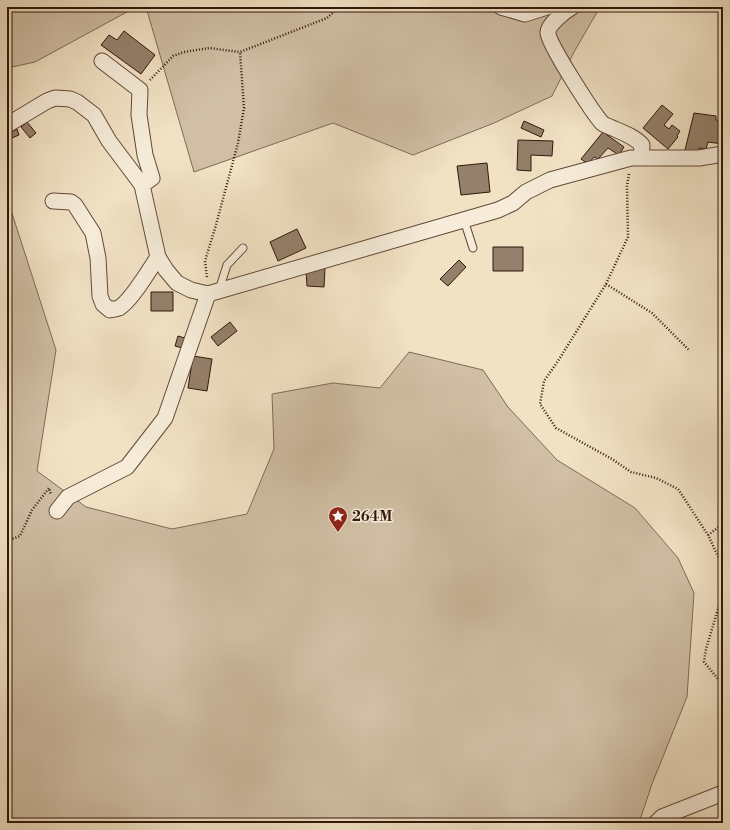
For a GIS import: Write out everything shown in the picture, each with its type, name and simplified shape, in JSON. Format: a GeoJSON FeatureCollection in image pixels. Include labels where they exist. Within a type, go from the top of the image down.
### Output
{"type":"FeatureCollection","features":[{"type":"Feature","properties":{"kind":"street"},"geometry":{"type":"LineString","coordinates":[[501,7],[525,14],[547,7]]}},
{"type":"Feature","properties":{"kind":"street"},"geometry":{"type":"LineString","coordinates":[[572,7],[549,27],[548,33],[551,43],[577,87],[603,123],[637,139],[642,145],[636,158]]}},
{"type":"Feature","properties":{"kind":"street"},"geometry":{"type":"LineString","coordinates":[[102,61],[140,90],[139,115],[146,155],[152,178],[142,185]]}},
{"type":"Feature","properties":{"kind":"street"},"geometry":{"type":"LineString","coordinates":[[7,125],[47,101],[55,98],[70,99],[77,102],[94,115],[109,141],[142,185],[158,257],[166,270],[177,283],[191,290],[214,292],[498,210],[513,203],[526,192],[550,180],[636,158],[699,158],[723,154]]}},
{"type":"Feature","properties":{"kind":"street"},"geometry":{"type":"LineString","coordinates":[[53,201],[71,202],[75,205],[93,233],[98,258],[100,296],[103,304],[110,310],[118,309],[123,304],[158,257]]}},
{"type":"Feature","properties":{"kind":"street"},"geometry":{"type":"LineString","coordinates":[[57,511],[68,497],[127,467],[166,418],[214,292]]}},
{"type":"Feature","properties":{"kind":"street"},"geometry":{"type":"LineString","coordinates":[[656,823],[662,817],[723,793]]}},
{"type":"Feature","properties":{"kind":"lane"},"geometry":{"type":"LineString","coordinates":[[464,220],[473,248]]}},
{"type":"Feature","properties":{"kind":"lane"},"geometry":{"type":"LineString","coordinates":[[214,292],[227,265],[243,248]]}},
{"type":"Feature","properties":{"kind":"path"},"geometry":{"type":"LineString","coordinates":[[140,90],[173,56],[184,52],[209,48],[240,52],[327,18],[339,7]]}},
{"type":"Feature","properties":{"kind":"path"},"geometry":{"type":"LineString","coordinates":[[214,292],[205,261],[238,143],[244,108],[240,52]]}},
{"type":"Feature","properties":{"kind":"path"},"geometry":{"type":"LineString","coordinates":[[636,158],[627,186],[628,237],[606,284],[544,381],[540,404],[556,428],[612,459],[631,472],[656,478],[678,489],[708,535],[723,567],[723,574]]}},
{"type":"Feature","properties":{"kind":"path"},"geometry":{"type":"LineString","coordinates":[[606,284],[652,313],[689,350]]}},
{"type":"Feature","properties":{"kind":"path"},"geometry":{"type":"LineString","coordinates":[[7,542],[20,536],[32,510],[49,488],[57,511]]}},
{"type":"Feature","properties":{"kind":"path"},"geometry":{"type":"LineString","coordinates":[[708,535],[723,524]]}},
{"type":"Feature","properties":{"kind":"path"},"geometry":{"type":"LineString","coordinates":[[723,592],[706,649],[704,662],[723,685]]}},
{"type":"Feature","properties":{"kind":"shaded area"},"geometry":{"type":"Polygon","coordinates":[[[7,7],[136,7],[35,62],[7,68],[7,7]]]}},
{"type":"Feature","properties":{"kind":"shaded area"},"geometry":{"type":"Polygon","coordinates":[[[146,7],[600,7],[574,52],[552,96],[494,123],[413,155],[333,123],[194,172],[146,7]]]}},
{"type":"Feature","properties":{"kind":"shaded area"},"geometry":{"type":"Polygon","coordinates":[[[9,204],[56,350],[37,471],[86,507],[172,529],[247,514],[274,449],[272,394],[333,383],[380,388],[409,352],[483,370],[508,407],[557,460],[635,508],[678,558],[694,593],[687,697],[652,784],[639,823],[7,823],[7,206],[9,204]]]}},
{"type":"Feature","properties":{"kind":"building"},"geometry":{"type":"Polygon","coordinates":[[[124,31],[155,55],[141,74],[101,45],[109,35],[117,40],[124,31]]]}},
{"type":"Feature","properties":{"kind":"building"},"geometry":{"type":"Polygon","coordinates":[[[662,105],[673,114],[664,125],[669,129],[672,125],[680,131],[677,136],[678,137],[668,149],[643,128],[662,105]]]}},
{"type":"Feature","properties":{"kind":"building"},"geometry":{"type":"Polygon","coordinates":[[[694,113],[716,116],[716,120],[723,121],[723,144],[708,142],[706,149],[699,148],[697,153],[685,150],[694,113]]]}},
{"type":"Feature","properties":{"kind":"building"},"geometry":{"type":"Polygon","coordinates":[[[524,121],[544,130],[541,137],[521,128],[524,121]]]}},
{"type":"Feature","properties":{"kind":"building"},"geometry":{"type":"Polygon","coordinates":[[[27,122],[36,133],[30,138],[21,127],[27,122]]]}},
{"type":"Feature","properties":{"kind":"building"},"geometry":{"type":"Polygon","coordinates":[[[17,129],[19,135],[7,140],[7,134],[17,129]]]}},
{"type":"Feature","properties":{"kind":"building"},"geometry":{"type":"Polygon","coordinates":[[[603,132],[624,147],[619,155],[608,148],[598,159],[594,157],[588,164],[581,159],[603,132]]]}},
{"type":"Feature","properties":{"kind":"building"},"geometry":{"type":"Polygon","coordinates":[[[518,140],[553,141],[552,156],[531,155],[531,171],[517,170],[518,140]]]}},
{"type":"Feature","properties":{"kind":"building"},"geometry":{"type":"Polygon","coordinates":[[[487,163],[490,192],[461,195],[457,166],[487,163]]]}},
{"type":"Feature","properties":{"kind":"building"},"geometry":{"type":"Polygon","coordinates":[[[297,229],[306,248],[278,261],[270,242],[297,229]]]}},
{"type":"Feature","properties":{"kind":"building"},"geometry":{"type":"Polygon","coordinates":[[[493,247],[523,247],[523,271],[493,271],[493,247]]]}},
{"type":"Feature","properties":{"kind":"building"},"geometry":{"type":"Polygon","coordinates":[[[459,260],[466,267],[448,286],[440,279],[459,260]]]}},
{"type":"Feature","properties":{"kind":"building"},"geometry":{"type":"Polygon","coordinates":[[[325,268],[324,287],[307,286],[306,271],[325,268]]]}},
{"type":"Feature","properties":{"kind":"building"},"geometry":{"type":"Polygon","coordinates":[[[151,292],[173,292],[173,311],[151,311],[151,292]]]}},
{"type":"Feature","properties":{"kind":"building"},"geometry":{"type":"Polygon","coordinates":[[[230,322],[237,331],[218,346],[211,337],[230,322]]]}},
{"type":"Feature","properties":{"kind":"building"},"geometry":{"type":"Polygon","coordinates":[[[178,336],[185,338],[182,348],[175,346],[178,336]]]}},
{"type":"Feature","properties":{"kind":"building"},"geometry":{"type":"Polygon","coordinates":[[[193,356],[212,359],[207,391],[188,388],[193,356]]]}},
{"type":"Feature","properties":{"kind":"place","name":"264M"},"geometry":{"type":"Point","coordinates":[338,533]}}]}
